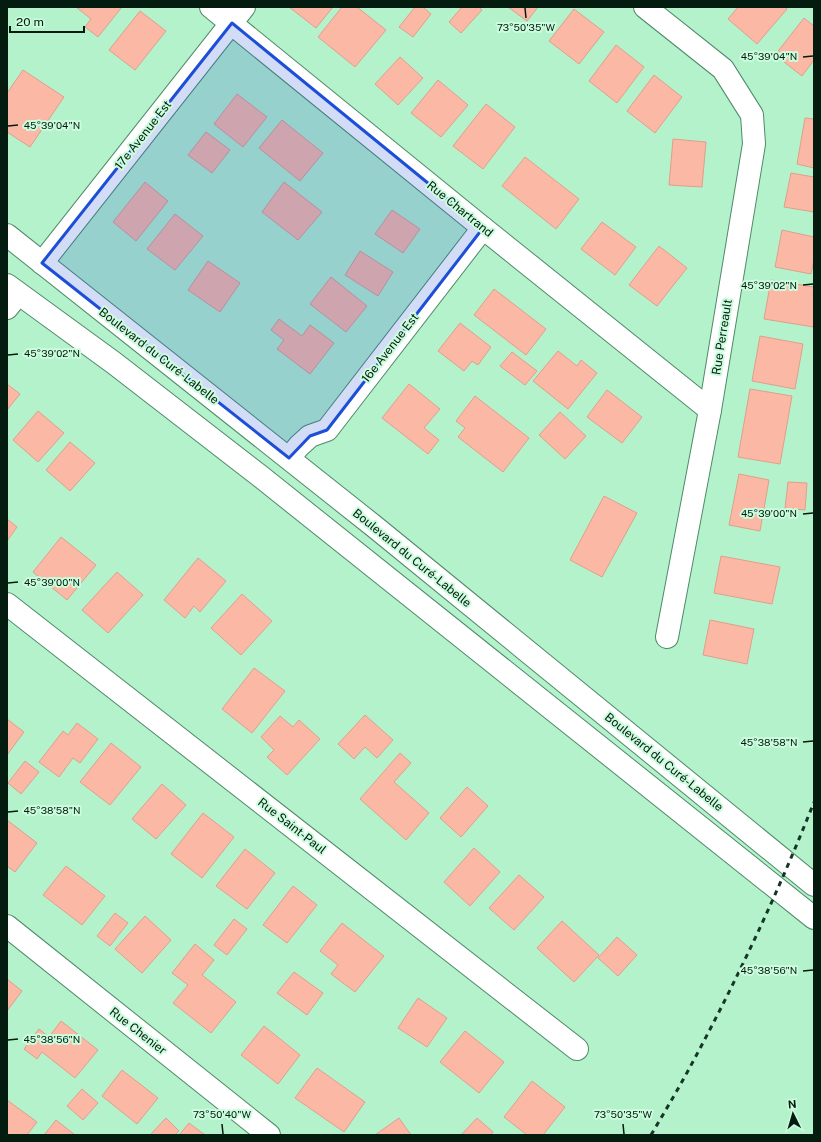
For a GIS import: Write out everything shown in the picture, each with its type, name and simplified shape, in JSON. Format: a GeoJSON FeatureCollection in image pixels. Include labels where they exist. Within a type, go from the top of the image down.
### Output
{"type":"FeatureCollection","features":[{"type":"Feature","properties":{"kind":"street","name":"Rue Chartrand"},"geometry":{"type":"LineString","coordinates":[[211,7],[238,15],[483,228],[710,410]]}},
{"type":"Feature","properties":{"kind":"street","name":"Rue Perreault"},"geometry":{"type":"LineString","coordinates":[[646,7],[723,69],[752,115],[754,144],[710,410],[667,637]]}},
{"type":"Feature","properties":{"kind":"street","name":"17e Avenue Est"},"geometry":{"type":"LineString","coordinates":[[42,263],[238,15]]}},
{"type":"Feature","properties":{"kind":"street","name":"16e Avenue Est"},"geometry":{"type":"LineString","coordinates":[[289,458],[310,436],[327,430],[483,228]]}},
{"type":"Feature","properties":{"kind":"street","name":"Boulevard du Curé-Labelle"},"geometry":{"type":"LineString","coordinates":[[7,235],[381,532],[814,885]]}},
{"type":"Feature","properties":{"kind":"street"},"geometry":{"type":"LineString","coordinates":[[11,296],[114,363],[354,550],[814,918]]}},
{"type":"Feature","properties":{"kind":"street","name":"Rue Saint-Paul"},"geometry":{"type":"LineString","coordinates":[[7,604],[577,1049]]}},
{"type":"Feature","properties":{"kind":"street","name":"Rue Chenier"},"geometry":{"type":"LineString","coordinates":[[7,926],[269,1135]]}},
{"type":"Feature","properties":{"kind":"highlighted area"},"geometry":{"type":"Polygon","coordinates":[[[232,23],[483,228],[327,430],[310,436],[289,458],[42,263],[232,23]]]}},
{"type":"Feature","properties":{"kind":"building"},"geometry":{"type":"Polygon","coordinates":[[[76,7],[122,7],[98,37],[85,27],[91,19],[76,7]]]}},
{"type":"Feature","properties":{"kind":"building"},"geometry":{"type":"Polygon","coordinates":[[[289,7],[333,7],[316,28],[289,7]]]}},
{"type":"Feature","properties":{"kind":"building"},"geometry":{"type":"Polygon","coordinates":[[[342,7],[357,7],[386,30],[355,67],[318,37],[342,7]]]}},
{"type":"Feature","properties":{"kind":"building"},"geometry":{"type":"Polygon","coordinates":[[[415,7],[423,7],[431,14],[413,37],[399,27],[415,7]]]}},
{"type":"Feature","properties":{"kind":"building"},"geometry":{"type":"Polygon","coordinates":[[[462,7],[479,7],[482,10],[461,33],[449,22],[462,7]]]}},
{"type":"Feature","properties":{"kind":"building"},"geometry":{"type":"Polygon","coordinates":[[[508,7],[538,7],[527,21],[508,7]]]}},
{"type":"Feature","properties":{"kind":"building"},"geometry":{"type":"Polygon","coordinates":[[[738,7],[785,7],[787,9],[757,44],[728,19],[738,7]]]}},
{"type":"Feature","properties":{"kind":"building"},"geometry":{"type":"Polygon","coordinates":[[[574,9],[604,32],[579,64],[549,41],[574,9]]]}},
{"type":"Feature","properties":{"kind":"building"},"geometry":{"type":"Polygon","coordinates":[[[140,11],[166,31],[135,70],[109,50],[140,11]]]}},
{"type":"Feature","properties":{"kind":"building"},"geometry":{"type":"Polygon","coordinates":[[[804,18],[814,26],[814,60],[802,76],[775,55],[804,18]]]}},
{"type":"Feature","properties":{"kind":"building"},"geometry":{"type":"Polygon","coordinates":[[[616,45],[644,67],[617,103],[589,81],[616,45]]]}},
{"type":"Feature","properties":{"kind":"building"},"geometry":{"type":"Polygon","coordinates":[[[400,57],[423,78],[398,105],[375,84],[400,57]]]}},
{"type":"Feature","properties":{"kind":"building"},"geometry":{"type":"Polygon","coordinates":[[[23,70],[64,97],[30,147],[7,132],[7,93],[23,70]]]}},
{"type":"Feature","properties":{"kind":"building"},"geometry":{"type":"Polygon","coordinates":[[[654,75],[682,97],[655,133],[627,111],[654,75]]]}},
{"type":"Feature","properties":{"kind":"building"},"geometry":{"type":"Polygon","coordinates":[[[438,80],[468,105],[441,137],[411,113],[438,80]]]}},
{"type":"Feature","properties":{"kind":"building"},"geometry":{"type":"Polygon","coordinates":[[[237,94],[267,117],[243,147],[214,124],[237,94]]]}},
{"type":"Feature","properties":{"kind":"building"},"geometry":{"type":"Polygon","coordinates":[[[486,104],[515,127],[483,169],[453,146],[486,104]]]}},
{"type":"Feature","properties":{"kind":"building"},"geometry":{"type":"Polygon","coordinates":[[[805,118],[814,119],[814,168],[797,164],[805,118]]]}},
{"type":"Feature","properties":{"kind":"building"},"geometry":{"type":"Polygon","coordinates":[[[282,120],[323,153],[300,181],[259,148],[282,120]]]}},
{"type":"Feature","properties":{"kind":"building"},"geometry":{"type":"Polygon","coordinates":[[[206,132],[230,150],[212,173],[188,155],[206,132]]]}},
{"type":"Feature","properties":{"kind":"building"},"geometry":{"type":"Polygon","coordinates":[[[673,139],[706,142],[702,187],[669,185],[673,139]]]}},
{"type":"Feature","properties":{"kind":"building"},"geometry":{"type":"Polygon","coordinates":[[[525,157],[579,199],[556,229],[502,186],[525,157]]]}},
{"type":"Feature","properties":{"kind":"building"},"geometry":{"type":"Polygon","coordinates":[[[791,173],[814,177],[814,212],[784,207],[791,173]]]}},
{"type":"Feature","properties":{"kind":"building"},"geometry":{"type":"Polygon","coordinates":[[[145,182],[168,201],[136,241],[113,222],[145,182]]]}},
{"type":"Feature","properties":{"kind":"building"},"geometry":{"type":"Polygon","coordinates":[[[284,182],[322,212],[298,240],[262,212],[284,182]]]}},
{"type":"Feature","properties":{"kind":"building"},"geometry":{"type":"Polygon","coordinates":[[[392,210],[420,229],[403,253],[375,234],[392,210]]]}},
{"type":"Feature","properties":{"kind":"building"},"geometry":{"type":"Polygon","coordinates":[[[175,214],[203,236],[175,270],[147,249],[175,214]]]}},
{"type":"Feature","properties":{"kind":"building"},"geometry":{"type":"Polygon","coordinates":[[[602,222],[636,247],[615,275],[581,249],[602,222]]]}},
{"type":"Feature","properties":{"kind":"building"},"geometry":{"type":"Polygon","coordinates":[[[782,230],[814,237],[814,259],[811,274],[775,267],[782,230]]]}},
{"type":"Feature","properties":{"kind":"building"},"geometry":{"type":"Polygon","coordinates":[[[659,246],[687,268],[657,306],[629,285],[659,246]]]}},
{"type":"Feature","properties":{"kind":"building"},"geometry":{"type":"Polygon","coordinates":[[[360,251],[393,272],[378,296],[345,275],[360,251]]]}},
{"type":"Feature","properties":{"kind":"building"},"geometry":{"type":"Polygon","coordinates":[[[208,261],[240,283],[220,312],[188,290],[208,261]]]}},
{"type":"Feature","properties":{"kind":"building"},"geometry":{"type":"Polygon","coordinates":[[[331,277],[367,306],[346,332],[310,304],[331,277]]]}},
{"type":"Feature","properties":{"kind":"building"},"geometry":{"type":"Polygon","coordinates":[[[771,280],[814,287],[814,327],[764,319],[771,280]]]}},
{"type":"Feature","properties":{"kind":"building"},"geometry":{"type":"Polygon","coordinates":[[[494,289],[546,329],[526,355],[474,315],[494,289]]]}},
{"type":"Feature","properties":{"kind":"building"},"geometry":{"type":"Polygon","coordinates":[[[279,319],[302,336],[310,325],[334,343],[310,374],[277,349],[284,340],[271,330],[279,319]]]}},
{"type":"Feature","properties":{"kind":"building"},"geometry":{"type":"Polygon","coordinates":[[[460,323],[491,347],[478,365],[472,361],[464,371],[438,351],[460,323]]]}},
{"type":"Feature","properties":{"kind":"building"},"geometry":{"type":"Polygon","coordinates":[[[760,336],[803,344],[795,389],[752,381],[760,336]]]}},
{"type":"Feature","properties":{"kind":"building"},"geometry":{"type":"Polygon","coordinates":[[[558,351],[577,366],[581,360],[597,373],[568,409],[533,381],[558,351]]]}},
{"type":"Feature","properties":{"kind":"building"},"geometry":{"type":"Polygon","coordinates":[[[512,352],[537,371],[525,385],[500,366],[512,352]]]}},
{"type":"Feature","properties":{"kind":"building"},"geometry":{"type":"Polygon","coordinates":[[[7,384],[20,394],[7,410],[7,384]]]}},
{"type":"Feature","properties":{"kind":"building"},"geometry":{"type":"Polygon","coordinates":[[[409,384],[440,409],[424,428],[439,440],[428,454],[382,418],[409,384]]]}},
{"type":"Feature","properties":{"kind":"building"},"geometry":{"type":"Polygon","coordinates":[[[750,389],[792,396],[780,464],[738,457],[750,389]]]}},
{"type":"Feature","properties":{"kind":"building"},"geometry":{"type":"Polygon","coordinates":[[[607,390],[642,417],[622,443],[587,417],[607,390]]]}},
{"type":"Feature","properties":{"kind":"building"},"geometry":{"type":"Polygon","coordinates":[[[475,396],[529,438],[503,472],[458,437],[465,428],[456,421],[475,396]]]}},
{"type":"Feature","properties":{"kind":"building"},"geometry":{"type":"Polygon","coordinates":[[[38,411],[64,433],[38,462],[13,440],[38,411]]]}},
{"type":"Feature","properties":{"kind":"building"},"geometry":{"type":"Polygon","coordinates":[[[560,412],[586,436],[565,459],[539,435],[560,412]]]}},
{"type":"Feature","properties":{"kind":"building"},"geometry":{"type":"Polygon","coordinates":[[[70,442],[95,463],[70,491],[46,470],[70,442]]]}},
{"type":"Feature","properties":{"kind":"building"},"geometry":{"type":"Polygon","coordinates":[[[739,474],[769,480],[760,531],[729,525],[739,474]]]}},
{"type":"Feature","properties":{"kind":"building"},"geometry":{"type":"Polygon","coordinates":[[[788,482],[807,483],[805,510],[785,508],[788,482]]]}},
{"type":"Feature","properties":{"kind":"building"},"geometry":{"type":"Polygon","coordinates":[[[604,496],[637,513],[602,577],[570,560],[604,496]]]}},
{"type":"Feature","properties":{"kind":"building"},"geometry":{"type":"Polygon","coordinates":[[[7,519],[17,527],[7,541],[7,519]]]}},
{"type":"Feature","properties":{"kind":"building"},"geometry":{"type":"Polygon","coordinates":[[[61,537],[96,565],[67,600],[33,572],[61,537]]]}},
{"type":"Feature","properties":{"kind":"building"},"geometry":{"type":"Polygon","coordinates":[[[721,556],[780,567],[772,604],[714,593],[721,556]]]}},
{"type":"Feature","properties":{"kind":"building"},"geometry":{"type":"Polygon","coordinates":[[[198,558],[226,581],[200,612],[194,606],[185,618],[164,600],[198,558]]]}},
{"type":"Feature","properties":{"kind":"building"},"geometry":{"type":"Polygon","coordinates":[[[117,572],[143,595],[108,633],[82,610],[117,572]]]}},
{"type":"Feature","properties":{"kind":"building"},"geometry":{"type":"Polygon","coordinates":[[[242,594],[272,621],[241,655],[211,628],[242,594]]]}},
{"type":"Feature","properties":{"kind":"building"},"geometry":{"type":"Polygon","coordinates":[[[710,620],[754,629],[747,664],[703,655],[710,620]]]}},
{"type":"Feature","properties":{"kind":"building"},"geometry":{"type":"Polygon","coordinates":[[[254,668],[285,691],[252,733],[222,709],[254,668]]]}},
{"type":"Feature","properties":{"kind":"building"},"geometry":{"type":"Polygon","coordinates":[[[365,715],[393,740],[377,758],[365,747],[354,759],[338,744],[365,715]]]}},
{"type":"Feature","properties":{"kind":"building"},"geometry":{"type":"Polygon","coordinates":[[[280,716],[293,727],[299,720],[320,739],[287,775],[267,757],[274,750],[261,737],[280,716]]]}},
{"type":"Feature","properties":{"kind":"building"},"geometry":{"type":"Polygon","coordinates":[[[7,719],[24,732],[7,755],[7,719]]]}},
{"type":"Feature","properties":{"kind":"building"},"geometry":{"type":"Polygon","coordinates":[[[77,723],[98,739],[80,763],[73,758],[59,777],[39,762],[63,731],[68,735],[77,723]]]}},
{"type":"Feature","properties":{"kind":"building"},"geometry":{"type":"Polygon","coordinates":[[[111,743],[141,767],[110,805],[80,782],[111,743]]]}},
{"type":"Feature","properties":{"kind":"building"},"geometry":{"type":"Polygon","coordinates":[[[400,753],[411,763],[394,782],[429,813],[406,840],[360,799],[400,753]]]}},
{"type":"Feature","properties":{"kind":"building"},"geometry":{"type":"Polygon","coordinates":[[[25,761],[39,772],[21,794],[8,783],[25,761]]]}},
{"type":"Feature","properties":{"kind":"building"},"geometry":{"type":"Polygon","coordinates":[[[162,784],[186,805],[156,839],[132,819],[162,784]]]}},
{"type":"Feature","properties":{"kind":"building"},"geometry":{"type":"Polygon","coordinates":[[[467,787],[488,806],[461,837],[440,818],[467,787]]]}},
{"type":"Feature","properties":{"kind":"building"},"geometry":{"type":"Polygon","coordinates":[[[203,813],[234,837],[202,878],[171,854],[203,813]]]}},
{"type":"Feature","properties":{"kind":"building"},"geometry":{"type":"Polygon","coordinates":[[[7,820],[37,843],[15,872],[7,866],[7,820]]]}},
{"type":"Feature","properties":{"kind":"building"},"geometry":{"type":"Polygon","coordinates":[[[474,848],[500,872],[470,906],[444,882],[474,848]]]}},
{"type":"Feature","properties":{"kind":"building"},"geometry":{"type":"Polygon","coordinates":[[[245,849],[275,873],[247,909],[216,886],[245,849]]]}},
{"type":"Feature","properties":{"kind":"building"},"geometry":{"type":"Polygon","coordinates":[[[66,866],[105,896],[82,925],[43,895],[66,866]]]}},
{"type":"Feature","properties":{"kind":"building"},"geometry":{"type":"Polygon","coordinates":[[[519,875],[544,897],[514,930],[489,908],[519,875]]]}},
{"type":"Feature","properties":{"kind":"building"},"geometry":{"type":"Polygon","coordinates":[[[293,886],[317,905],[287,943],[263,925],[293,886]]]}},
{"type":"Feature","properties":{"kind":"building"},"geometry":{"type":"Polygon","coordinates":[[[115,913],[128,923],[110,946],[97,936],[115,913]]]}},
{"type":"Feature","properties":{"kind":"building"},"geometry":{"type":"Polygon","coordinates":[[[145,916],[171,940],[142,973],[115,949],[145,916]]]}},
{"type":"Feature","properties":{"kind":"building"},"geometry":{"type":"Polygon","coordinates":[[[234,919],[247,929],[227,955],[214,945],[234,919]]]}},
{"type":"Feature","properties":{"kind":"building"},"geometry":{"type":"Polygon","coordinates":[[[562,921],[599,955],[574,982],[537,948],[562,921]]]}},
{"type":"Feature","properties":{"kind":"building"},"geometry":{"type":"Polygon","coordinates":[[[342,923],[384,956],[355,992],[331,974],[338,965],[320,951],[342,923]]]}},
{"type":"Feature","properties":{"kind":"building"},"geometry":{"type":"Polygon","coordinates":[[[617,937],[637,955],[618,976],[598,958],[617,937]]]}},
{"type":"Feature","properties":{"kind":"building"},"geometry":{"type":"Polygon","coordinates":[[[195,944],[214,960],[202,975],[236,1002],[211,1033],[173,1003],[188,985],[172,973],[195,944]]]}},
{"type":"Feature","properties":{"kind":"building"},"geometry":{"type":"Polygon","coordinates":[[[294,972],[323,993],[307,1015],[277,993],[294,972]]]}},
{"type":"Feature","properties":{"kind":"building"},"geometry":{"type":"Polygon","coordinates":[[[7,979],[22,991],[7,1011],[7,979]]]}},
{"type":"Feature","properties":{"kind":"building"},"geometry":{"type":"Polygon","coordinates":[[[418,998],[447,1018],[427,1047],[398,1028],[418,998]]]}},
{"type":"Feature","properties":{"kind":"building"},"geometry":{"type":"Polygon","coordinates":[[[61,1021],[98,1050],[75,1078],[42,1052],[37,1059],[24,1049],[39,1029],[49,1037],[61,1021]]]}},
{"type":"Feature","properties":{"kind":"building"},"geometry":{"type":"Polygon","coordinates":[[[264,1026],[300,1055],[278,1084],[241,1055],[264,1026]]]}},
{"type":"Feature","properties":{"kind":"building"},"geometry":{"type":"Polygon","coordinates":[[[465,1031],[504,1062],[479,1093],[440,1062],[465,1031]]]}},
{"type":"Feature","properties":{"kind":"building"},"geometry":{"type":"Polygon","coordinates":[[[317,1068],[365,1102],[344,1132],[295,1098],[317,1068]]]}},
{"type":"Feature","properties":{"kind":"building"},"geometry":{"type":"Polygon","coordinates":[[[122,1070],[158,1098],[137,1124],[102,1096],[122,1070]]]}},
{"type":"Feature","properties":{"kind":"building"},"geometry":{"type":"Polygon","coordinates":[[[532,1081],[565,1107],[543,1135],[527,1135],[504,1117],[532,1081]]]}},
{"type":"Feature","properties":{"kind":"building"},"geometry":{"type":"Polygon","coordinates":[[[82,1089],[98,1103],[83,1120],[67,1106],[82,1089]]]}},
{"type":"Feature","properties":{"kind":"building"},"geometry":{"type":"Polygon","coordinates":[[[7,1100],[37,1122],[27,1135],[7,1135],[7,1100]]]}},
{"type":"Feature","properties":{"kind":"building"},"geometry":{"type":"Polygon","coordinates":[[[166,1118],[179,1131],[175,1135],[150,1135],[166,1118]]]}},
{"type":"Feature","properties":{"kind":"building"},"geometry":{"type":"Polygon","coordinates":[[[399,1118],[411,1135],[375,1135],[399,1118]]]}},
{"type":"Feature","properties":{"kind":"building"},"geometry":{"type":"Polygon","coordinates":[[[477,1118],[493,1132],[491,1135],[461,1135],[477,1118]]]}},
{"type":"Feature","properties":{"kind":"building"},"geometry":{"type":"Polygon","coordinates":[[[56,1120],[75,1135],[44,1135],[56,1120]]]}},
{"type":"Feature","properties":{"kind":"building"},"geometry":{"type":"Polygon","coordinates":[[[189,1123],[205,1135],[179,1135],[189,1123]]]}},
{"type":"Feature","properties":{"kind":"railway"},"geometry":{"type":"LineString","coordinates":[[651,1135],[689,1069],[740,970],[786,870],[814,802]]}}]}
